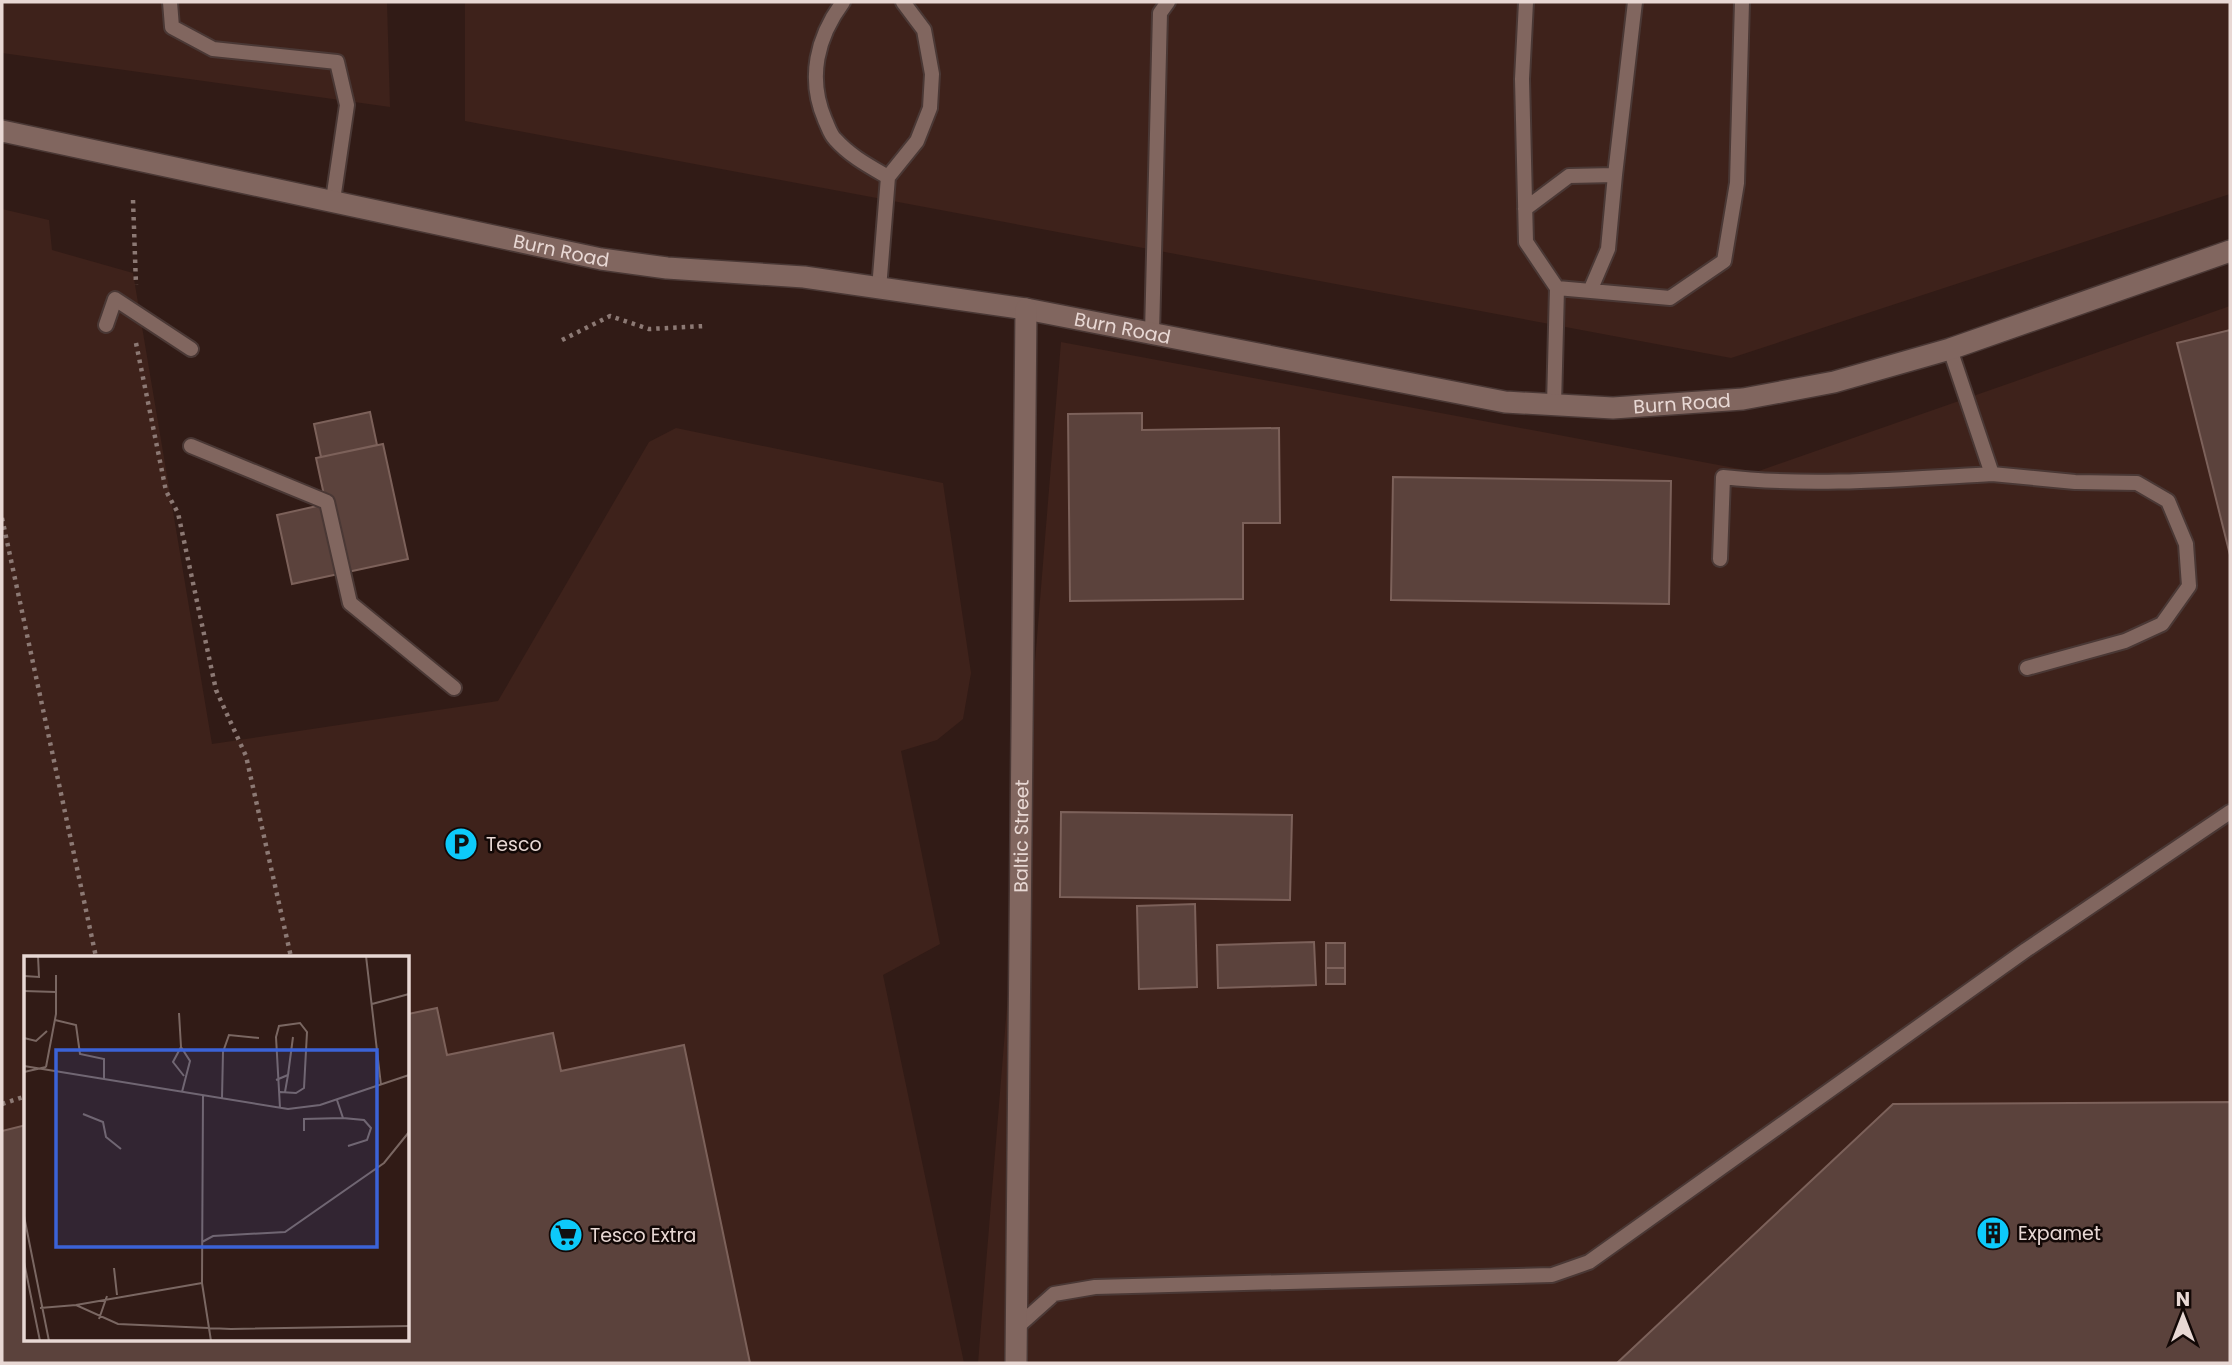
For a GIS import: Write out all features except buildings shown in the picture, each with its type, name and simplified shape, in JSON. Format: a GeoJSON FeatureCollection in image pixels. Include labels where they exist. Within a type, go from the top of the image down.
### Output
{"type":"FeatureCollection","features":[{"type":"Feature","properties":{"kind":"street","name":"Burn Road"},"geometry":{"type":"LineString","coordinates":[[2,131],[601,259],[667,268],[804,277],[1026,309],[1505,402],[1554,405],[1613,408],[1743,399],[1834,382],[1950,349],[2230,251]]}},
{"type":"Feature","properties":{"kind":"street","name":"Baltic Street"},"geometry":{"type":"LineString","coordinates":[[1016,1363],[1026,309]]}},
{"type":"Feature","properties":{"kind":"lane"},"geometry":{"type":"LineString","coordinates":[[170,2],[172,27],[213,49],[337,62],[347,105],[333,200]]}},
{"type":"Feature","properties":{"kind":"lane"},"geometry":{"type":"LineString","coordinates":[[843,2],[829,21],[818,51],[816,79],[821,110],[833,137],[856,159],[888,177]]}},
{"type":"Feature","properties":{"kind":"lane"},"geometry":{"type":"LineString","coordinates":[[880,289],[888,177],[917,141],[930,108],[932,74],[924,30],[903,2]]}},
{"type":"Feature","properties":{"kind":"lane"},"geometry":{"type":"LineString","coordinates":[[1152,334],[1160,13],[1168,2]]}},
{"type":"Feature","properties":{"kind":"lane"},"geometry":{"type":"LineString","coordinates":[[1526,2],[1522,79],[1526,242],[1557,288],[1554,405]]}},
{"type":"Feature","properties":{"kind":"lane"},"geometry":{"type":"LineString","coordinates":[[1590,291],[1608,250],[1635,2]]}},
{"type":"Feature","properties":{"kind":"lane"},"geometry":{"type":"LineString","coordinates":[[1557,288],[1670,298],[1724,261],[1737,184],[1742,2]]}},
{"type":"Feature","properties":{"kind":"lane"},"geometry":{"type":"LineString","coordinates":[[1525,209],[1569,176],[1615,175]]}},
{"type":"Feature","properties":{"kind":"lane"},"geometry":{"type":"LineString","coordinates":[[106,325],[115,299],[191,349]]}},
{"type":"Feature","properties":{"kind":"lane"},"geometry":{"type":"LineString","coordinates":[[1950,349],[1992,474]]}},
{"type":"Feature","properties":{"kind":"lane"},"geometry":{"type":"LineString","coordinates":[[191,446],[327,502],[351,603],[454,688]]}},
{"type":"Feature","properties":{"kind":"lane"},"geometry":{"type":"LineString","coordinates":[[1720,559],[1723,477],[1759,481],[1874,481],[1992,474],[2075,482],[2137,483],[2168,502],[2186,544],[2189,586],[2162,624],[2124,641],[2027,668]]}},
{"type":"Feature","properties":{"kind":"lane"},"geometry":{"type":"LineString","coordinates":[[1016,1328],[1054,1294],[1095,1287],[1552,1275],[1589,1262],[2026,950],[2230,812]]}},
{"type":"Feature","properties":{"kind":"path"},"geometry":{"type":"LineString","coordinates":[[134,200],[136,344],[166,491],[178,513],[216,691],[246,756],[291,956]]}},
{"type":"Feature","properties":{"kind":"path"},"geometry":{"type":"LineString","coordinates":[[562,340],[610,316],[649,329],[705,326]]}},
{"type":"Feature","properties":{"kind":"path"},"geometry":{"type":"LineString","coordinates":[[2,518],[96,956]]}},
{"type":"Feature","properties":{"kind":"path"},"geometry":{"type":"LineString","coordinates":[[2,1104],[24,1097]]}},
{"type":"Feature","properties":{"kind":"shaded area"},"geometry":{"type":"Polygon","coordinates":[[[2,2],[387,2],[390,107],[2,53],[2,2]]]}},
{"type":"Feature","properties":{"kind":"shaded area"},"geometry":{"type":"Polygon","coordinates":[[[465,2],[2230,2],[2230,194],[1731,358],[465,121],[465,2]]]}},
{"type":"Feature","properties":{"kind":"shaded area","name":"Tesco"},"geometry":{"type":"Polygon","coordinates":[[[2,209],[49,220],[52,250],[133,273],[212,744],[498,701],[649,442],[676,428],[943,483],[971,673],[963,719],[937,740],[901,751],[940,944],[883,975],[964,1363],[2,1363],[2,209]]]}},
{"type":"Feature","properties":{"kind":"shaded area"},"geometry":{"type":"Polygon","coordinates":[[[2230,306],[2230,1363],[978,1363],[1061,342],[1756,472],[2230,306]]]}},
{"type":"Feature","properties":{"kind":"place","name":"Tesco"},"geometry":{"type":"Point","coordinates":[461,844]}},
{"type":"Feature","properties":{"kind":"place","name":"Expamet"},"geometry":{"type":"Point","coordinates":[1993,1233]}},
{"type":"Feature","properties":{"kind":"place","name":"Tesco Extra"},"geometry":{"type":"Point","coordinates":[566,1235]}}]}
